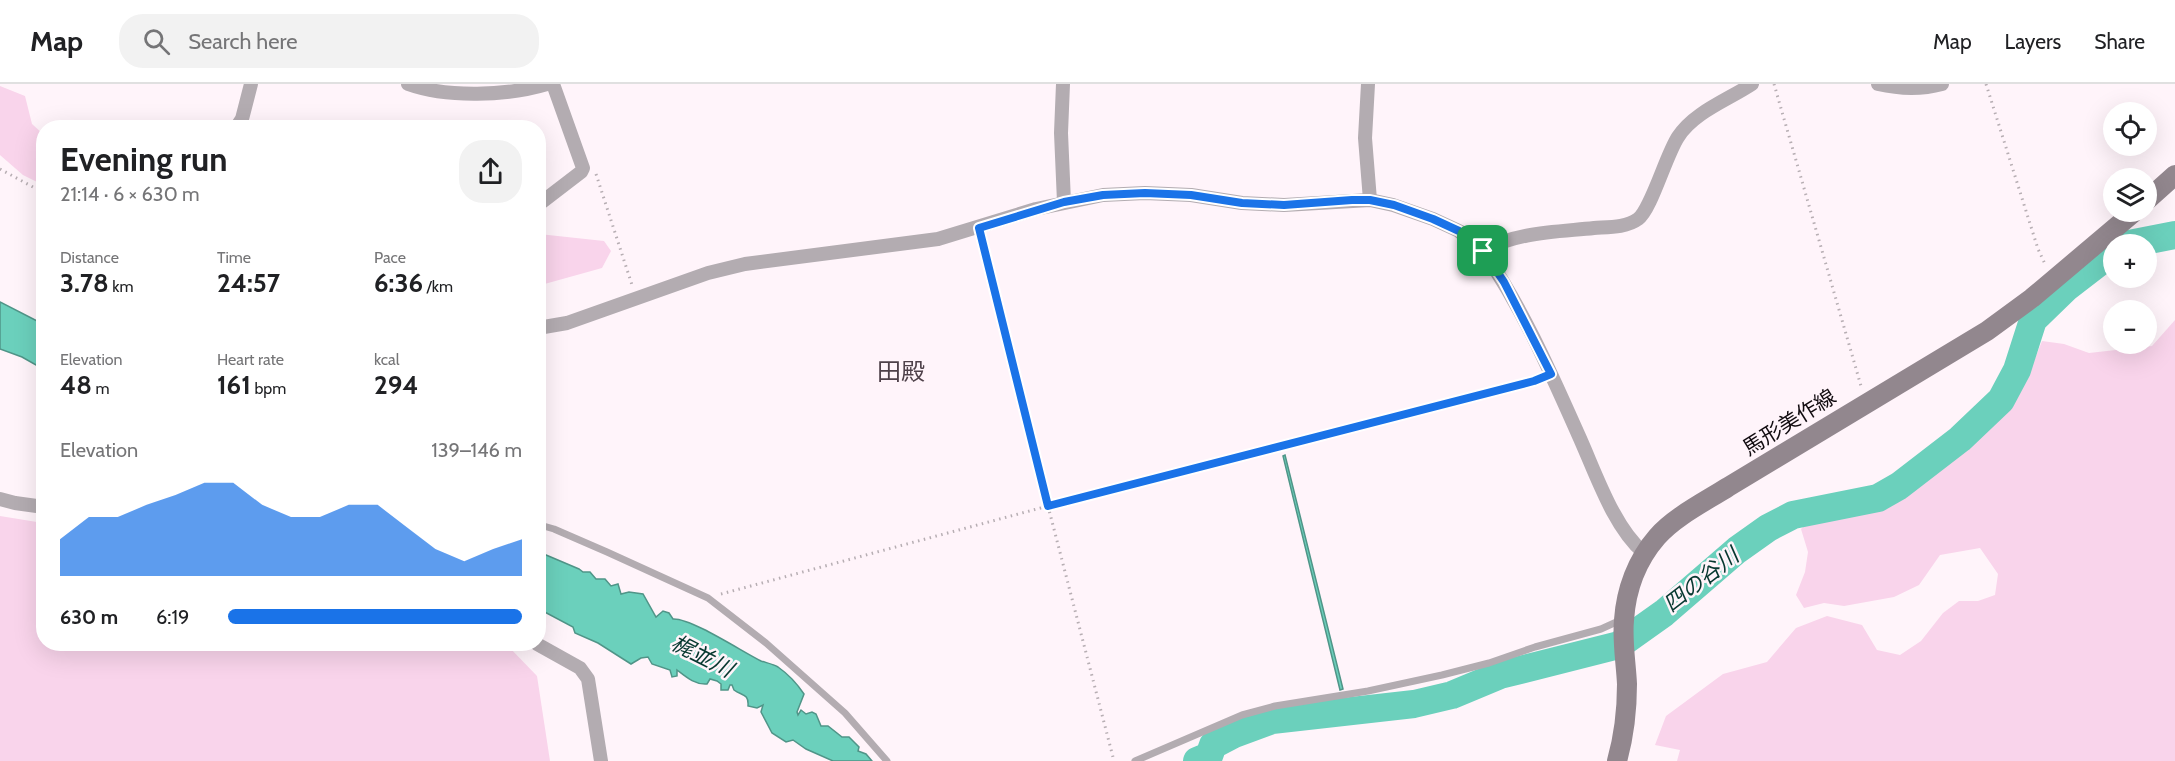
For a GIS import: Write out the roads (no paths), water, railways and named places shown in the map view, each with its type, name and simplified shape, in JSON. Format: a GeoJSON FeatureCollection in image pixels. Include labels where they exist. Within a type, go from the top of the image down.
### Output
{"type":"FeatureCollection","features":[{"type":"Feature","properties":{"kind":"main road"},"geometry":{"type":"LineString","coordinates":[[2157,191],[2175,175]]}},
{"type":"Feature","properties":{"kind":"main road","name":"馬形美作線"},"geometry":{"type":"LineString","coordinates":[[1617,761],[1625,722],[1627,685],[1624,622],[1634,573],[1644,553],[1658,535],[1687,513],[1866,402],[1987,331],[2032,298],[2122,222]]}},
{"type":"Feature","properties":{"kind":"street"},"geometry":{"type":"LineString","coordinates":[[241,120],[251,84]]}},
{"type":"Feature","properties":{"kind":"street"},"geometry":{"type":"LineString","coordinates":[[408,84],[423,89],[452,93],[512,91],[547,84]]}},
{"type":"Feature","properties":{"kind":"street"},"geometry":{"type":"LineString","coordinates":[[546,200],[583,168],[553,84]]}},
{"type":"Feature","properties":{"kind":"street"},"geometry":{"type":"LineString","coordinates":[[1063,84],[1061,133],[1064,202]]}},
{"type":"Feature","properties":{"kind":"street"},"geometry":{"type":"LineString","coordinates":[[1368,84],[1365,138],[1370,200]]}},
{"type":"Feature","properties":{"kind":"street"},"geometry":{"type":"LineString","coordinates":[[1483,251],[1500,241],[1523,236],[1622,225],[1639,219],[1649,203],[1668,156],[1688,125],[1752,84]]}},
{"type":"Feature","properties":{"kind":"street"},"geometry":{"type":"LineString","coordinates":[[1878,84],[1902,89],[1929,88],[1942,84]]}},
{"type":"Feature","properties":{"kind":"street"},"geometry":{"type":"LineString","coordinates":[[546,327],[567,323],[708,273],[745,264],[938,239],[1064,202],[1103,195],[1145,193],[1191,195],[1263,204],[1370,200],[1394,205],[1433,219],[1459,231],[1483,251],[1504,282],[1551,374],[1614,512],[1633,544],[1644,553]]}},
{"type":"Feature","properties":{"kind":"street"},"geometry":{"type":"LineString","coordinates":[[0,499],[36,506]]}},
{"type":"Feature","properties":{"kind":"street"},"geometry":{"type":"LineString","coordinates":[[546,649],[580,668],[588,680],[601,761]]}},
{"type":"Feature","properties":{"kind":"lane"},"geometry":{"type":"LineString","coordinates":[[546,527],[708,598],[766,643],[845,713],[887,761]]}},
{"type":"Feature","properties":{"kind":"lane"},"geometry":{"type":"LineString","coordinates":[[1134,761],[1242,715],[1275,705],[1368,691],[1454,672],[1624,622]]}},
{"type":"Feature","properties":{"kind":"water"},"geometry":{"type":"Polygon","coordinates":[[[0,302],[36,320],[36,365],[0,349],[0,302]]]}},
{"type":"Feature","properties":{"kind":"water"},"geometry":{"type":"Polygon","coordinates":[[[1285,455],[1343,689],[1340,690],[1283,456],[1285,455]]]}},
{"type":"Feature","properties":{"kind":"water","name":"梶並川"},"geometry":{"type":"Polygon","coordinates":[[[546,555],[583,572],[590,572],[596,579],[605,579],[611,586],[618,584],[621,594],[629,592],[643,594],[656,617],[663,611],[669,613],[673,619],[692,624],[761,661],[778,667],[804,694],[798,715],[801,710],[806,714],[812,712],[816,714],[821,726],[828,726],[842,737],[849,737],[859,747],[858,751],[866,754],[872,761],[833,761],[806,749],[793,740],[786,742],[772,733],[761,712],[763,705],[757,708],[748,706],[746,697],[734,690],[732,685],[728,690],[721,690],[721,684],[717,681],[710,679],[707,684],[699,683],[677,670],[677,676],[672,677],[670,670],[652,664],[648,657],[631,664],[598,643],[575,633],[573,627],[546,613],[546,555]]]}},
{"type":"Feature","properties":{"kind":"waterway","name":"四の谷川"},"geometry":{"type":"LineString","coordinates":[[2157,239],[2175,235]]}},
{"type":"Feature","properties":{"kind":"waterway","name":"四の谷川"},"geometry":{"type":"LineString","coordinates":[[1197,761],[1209,756],[1213,745],[1234,734],[1272,720],[1414,704],[1452,695],[1500,675],[1619,645],[1664,613],[1737,550],[1768,528],[1793,515],[1878,498],[1899,486],[1960,439],[2001,400],[2017,370],[2033,320],[2066,288],[2103,259]]}},
{"type":"Feature","properties":{"kind":"district","name":"田殿"},"geometry":{"type":"Point","coordinates":[901,371]}}]}
